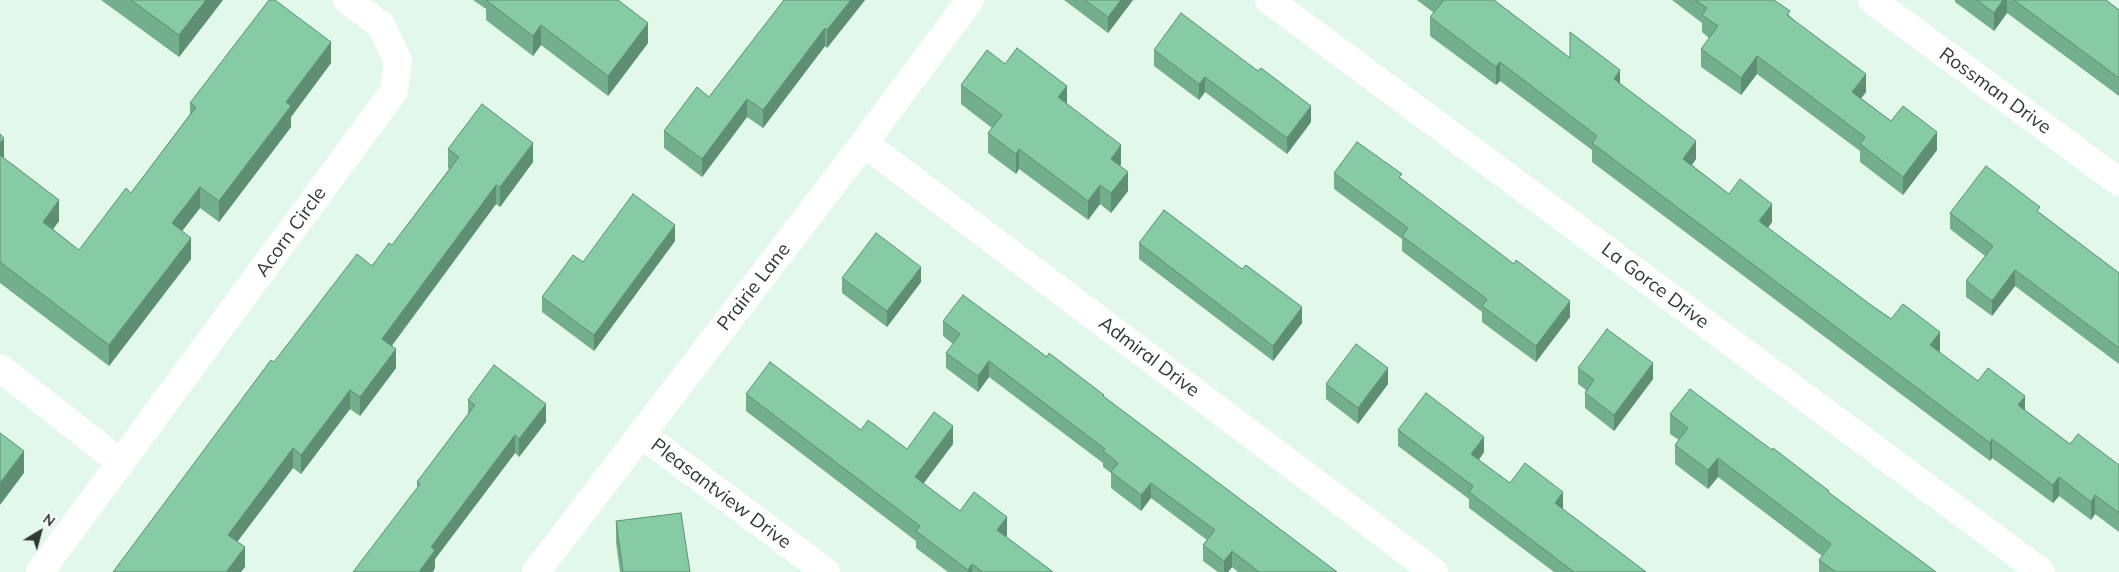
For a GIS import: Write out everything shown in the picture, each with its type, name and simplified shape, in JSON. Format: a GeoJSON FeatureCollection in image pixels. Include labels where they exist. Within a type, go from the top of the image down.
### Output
{"type":"FeatureCollection","features":[{"type":"Feature","properties":{"kind":"street","name":"Acorn Circle"},"geometry":{"type":"LineString","coordinates":[[40,572],[394,91],[398,61],[382,25],[347,0]]}},
{"type":"Feature","properties":{"kind":"street","name":"Prairie Lane"},"geometry":{"type":"LineString","coordinates":[[536,572],[970,0]]}},
{"type":"Feature","properties":{"kind":"street","name":"La Gorce Drive"},"geometry":{"type":"LineString","coordinates":[[1269,0],[2041,572]]}},
{"type":"Feature","properties":{"kind":"street","name":"Rossman Drive"},"geometry":{"type":"LineString","coordinates":[[1872,0],[2119,182]]}},
{"type":"Feature","properties":{"kind":"street","name":"Admiral Drive"},"geometry":{"type":"LineString","coordinates":[[864,142],[1434,572]]}},
{"type":"Feature","properties":{"kind":"street"},"geometry":{"type":"LineString","coordinates":[[0,368],[121,462]]}},
{"type":"Feature","properties":{"kind":"street","name":"Pleasantview Drive"},"geometry":{"type":"LineString","coordinates":[[641,434],[826,572]]}},
{"type":"Feature","properties":{"kind":"building"},"geometry":{"type":"Polygon","coordinates":[[[131,0],[206,0],[179,35],[131,0]]]}},
{"type":"Feature","properties":{"kind":"building"},"geometry":{"type":"Polygon","coordinates":[[[269,0],[275,0],[331,42],[286,102],[291,106],[219,201],[200,187],[172,223],[191,238],[109,345],[0,262],[0,155],[59,200],[43,222],[79,250],[126,188],[131,193],[196,107],[190,103],[269,0]]]}},
{"type":"Feature","properties":{"kind":"building"},"geometry":{"type":"Polygon","coordinates":[[[486,0],[618,0],[648,23],[608,76],[541,25],[533,36],[486,0]]]}},
{"type":"Feature","properties":{"kind":"building"},"geometry":{"type":"Polygon","coordinates":[[[784,0],[851,0],[827,30],[825,28],[763,110],[747,99],[702,159],[664,131],[697,87],[709,97],[784,0]]]}},
{"type":"Feature","properties":{"kind":"building"},"geometry":{"type":"Polygon","coordinates":[[[1085,0],[1121,0],[1108,17],[1085,0]]]}},
{"type":"Feature","properties":{"kind":"building"},"geometry":{"type":"Polygon","coordinates":[[[1442,0],[1494,0],[1570,58],[1570,32],[1620,70],[1614,79],[1696,141],[1683,159],[1729,194],[1740,179],[1772,204],[1759,221],[1891,319],[1903,304],[1940,332],[1930,345],[1978,381],[1988,368],[2025,396],[2018,405],[2070,444],[2078,434],[2119,465],[2119,513],[2095,495],[2091,502],[2059,477],[2053,485],[1992,439],[1990,443],[1592,143],[1597,136],[1500,62],[1496,67],[1430,17],[1442,0]]]}},
{"type":"Feature","properties":{"kind":"building"},"geometry":{"type":"Polygon","coordinates":[[[1695,0],[1774,0],[1790,11],[1787,15],[1866,74],[1852,92],[1891,121],[1903,106],[1937,132],[1903,177],[1860,144],[1865,137],[1757,56],[1741,78],[1701,49],[1718,26],[1702,15],[1707,8],[1695,0]]]}},
{"type":"Feature","properties":{"kind":"building"},"geometry":{"type":"Polygon","coordinates":[[[1977,0],[2003,0],[1994,13],[1977,0]]]}},
{"type":"Feature","properties":{"kind":"building"},"geometry":{"type":"Polygon","coordinates":[[[2014,0],[2106,0],[2119,10],[2119,78],[2014,0]]]}},
{"type":"Feature","properties":{"kind":"building"},"geometry":{"type":"Polygon","coordinates":[[[1181,13],[1258,71],[1261,68],[1311,106],[1287,138],[1205,77],[1199,84],[1154,50],[1181,13]]]}},
{"type":"Feature","properties":{"kind":"building"},"geometry":{"type":"Polygon","coordinates":[[[1017,48],[1067,86],[1058,97],[1121,145],[1111,159],[1128,172],[1111,193],[1100,185],[1088,201],[1019,149],[1016,154],[988,133],[1002,115],[961,85],[987,50],[1005,64],[1017,48]]]}},
{"type":"Feature","properties":{"kind":"building"},"geometry":{"type":"Polygon","coordinates":[[[482,104],[533,143],[500,187],[496,185],[382,339],[396,349],[360,397],[350,390],[301,455],[293,448],[228,535],[245,547],[226,572],[113,572],[271,360],[274,362],[357,254],[372,266],[389,243],[392,245],[459,157],[448,149],[482,104]]]}},
{"type":"Feature","properties":{"kind":"building"},"geometry":{"type":"Polygon","coordinates":[[[0,134],[4,138],[0,144],[0,134]]]}},
{"type":"Feature","properties":{"kind":"building"},"geometry":{"type":"Polygon","coordinates":[[[1357,142],[1402,174],[1399,177],[1514,264],[1516,260],[1570,301],[1536,346],[1482,306],[1487,299],[1402,236],[1408,228],[1334,173],[1357,142]]]}},
{"type":"Feature","properties":{"kind":"building"},"geometry":{"type":"Polygon","coordinates":[[[1986,166],[2040,207],[2037,211],[2119,273],[2119,348],[2015,270],[1992,301],[1966,281],[1993,246],[1950,213],[1986,166]]]}},
{"type":"Feature","properties":{"kind":"building"},"geometry":{"type":"Polygon","coordinates":[[[633,194],[675,225],[594,335],[542,297],[573,255],[583,262],[633,194]]]}},
{"type":"Feature","properties":{"kind":"building"},"geometry":{"type":"Polygon","coordinates":[[[1164,210],[1242,269],[1246,265],[1302,307],[1273,346],[1139,243],[1164,210]]]}},
{"type":"Feature","properties":{"kind":"building"},"geometry":{"type":"Polygon","coordinates":[[[876,233],[921,267],[887,311],[842,278],[876,233]]]}},
{"type":"Feature","properties":{"kind":"building"},"geometry":{"type":"Polygon","coordinates":[[[963,295],[1047,357],[1049,353],[1103,396],[1337,572],[1259,572],[1232,551],[1224,561],[1203,545],[1215,530],[1151,483],[1141,495],[1111,472],[1118,463],[1103,451],[1105,449],[989,361],[978,376],[946,353],[960,334],[943,321],[963,295]]]}},
{"type":"Feature","properties":{"kind":"building"},"geometry":{"type":"Polygon","coordinates":[[[1607,329],[1653,363],[1614,415],[1585,393],[1594,380],[1578,368],[1607,329]]]}},
{"type":"Feature","properties":{"kind":"building"},"geometry":{"type":"Polygon","coordinates":[[[1356,344],[1388,368],[1358,408],[1326,384],[1356,344]]]}},
{"type":"Feature","properties":{"kind":"building"},"geometry":{"type":"Polygon","coordinates":[[[770,362],[861,430],[868,420],[907,449],[934,412],[953,426],[915,477],[960,511],[974,492],[1007,517],[997,530],[1053,572],[983,572],[972,564],[968,570],[916,531],[920,526],[746,394],[770,362]]]}},
{"type":"Feature","properties":{"kind":"building"},"geometry":{"type":"Polygon","coordinates":[[[494,365],[546,404],[519,439],[515,435],[431,547],[435,550],[419,572],[353,572],[420,484],[417,482],[475,405],[468,400],[494,365]]]}},
{"type":"Feature","properties":{"kind":"building"},"geometry":{"type":"Polygon","coordinates":[[[1690,389],[1772,450],[1773,448],[1828,492],[1936,572],[1836,572],[1819,560],[1831,544],[1718,458],[1708,470],[1675,445],[1688,428],[1670,414],[1690,389]]]}},
{"type":"Feature","properties":{"kind":"building"},"geometry":{"type":"Polygon","coordinates":[[[1426,393],[1484,437],[1471,454],[1510,483],[1525,463],[1563,492],[1555,503],[1646,572],[1574,572],[1469,492],[1473,486],[1398,430],[1426,393]]]}},
{"type":"Feature","properties":{"kind":"building"},"geometry":{"type":"Polygon","coordinates":[[[0,433],[24,451],[0,483],[0,433]]]}},
{"type":"Feature","properties":{"kind":"building"},"geometry":{"type":"Polygon","coordinates":[[[681,513],[690,572],[623,572],[616,521],[681,513]]]}}]}
